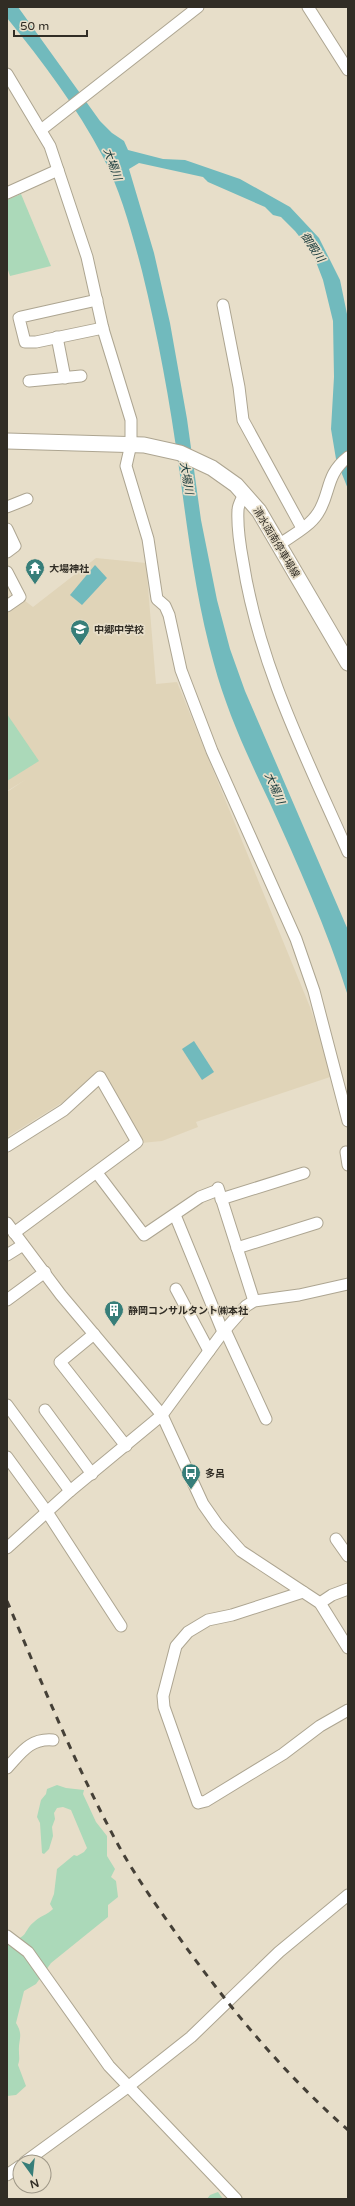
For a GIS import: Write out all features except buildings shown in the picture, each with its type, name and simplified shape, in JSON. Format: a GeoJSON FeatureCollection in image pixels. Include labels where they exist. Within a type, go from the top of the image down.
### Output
{"type":"FeatureCollection","features":[{"type":"Feature","properties":{"kind":"main road","name":"清水函南停車場線"},"geometry":{"type":"LineString","coordinates":[[7,441],[137,444],[180,452],[198,460],[231,481],[259,511],[346,654]]}},
{"type":"Feature","properties":{"kind":"street"},"geometry":{"type":"LineString","coordinates":[[43,129],[198,7]]}},
{"type":"Feature","properties":{"kind":"street"},"geometry":{"type":"LineString","coordinates":[[308,7],[348,70]]}},
{"type":"Feature","properties":{"kind":"street"},"geometry":{"type":"LineString","coordinates":[[7,74],[11,85],[43,129],[87,257],[103,328],[137,444],[126,466],[148,539],[157,598],[169,615],[181,670],[212,750],[296,939],[314,991],[348,1121]]}},
{"type":"Feature","properties":{"kind":"street"},"geometry":{"type":"LineString","coordinates":[[7,193],[58,170]]}},
{"type":"Feature","properties":{"kind":"street"},"geometry":{"type":"LineString","coordinates":[[97,300],[19,318],[25,342],[57,338],[103,328]]}},
{"type":"Feature","properties":{"kind":"street"},"geometry":{"type":"LineString","coordinates":[[223,305],[239,387],[243,420],[302,528]]}},
{"type":"Feature","properties":{"kind":"street"},"geometry":{"type":"LineString","coordinates":[[57,338],[65,378]]}},
{"type":"Feature","properties":{"kind":"street"},"geometry":{"type":"LineString","coordinates":[[29,382],[81,376]]}},
{"type":"Feature","properties":{"kind":"street"},"geometry":{"type":"LineString","coordinates":[[280,544],[318,514],[330,478],[348,457]]}},
{"type":"Feature","properties":{"kind":"street"},"geometry":{"type":"LineString","coordinates":[[244,494],[238,509],[241,550],[256,628],[298,742],[348,852]]}},
{"type":"Feature","properties":{"kind":"street"},"geometry":{"type":"LineString","coordinates":[[7,507],[27,499]]}},
{"type":"Feature","properties":{"kind":"street"},"geometry":{"type":"LineString","coordinates":[[7,529],[15,546],[7,552]]}},
{"type":"Feature","properties":{"kind":"street"},"geometry":{"type":"LineString","coordinates":[[7,572],[20,598],[7,606]]}},
{"type":"Feature","properties":{"kind":"street"},"geometry":{"type":"LineString","coordinates":[[7,1146],[64,1110],[100,1077],[137,1142],[14,1233]]}},
{"type":"Feature","properties":{"kind":"street"},"geometry":{"type":"LineString","coordinates":[[346,1152],[348,1165]]}},
{"type":"Feature","properties":{"kind":"street"},"geometry":{"type":"LineString","coordinates":[[97,1173],[144,1235],[175,1216],[200,1197],[304,1174]]}},
{"type":"Feature","properties":{"kind":"street"},"geometry":{"type":"LineString","coordinates":[[219,1192],[254,1301]]}},
{"type":"Feature","properties":{"kind":"street"},"geometry":{"type":"LineString","coordinates":[[175,1216],[224,1331],[266,1419]]}},
{"type":"Feature","properties":{"kind":"street"},"geometry":{"type":"LineString","coordinates":[[7,1223],[94,1334],[162,1415],[203,1504],[221,1530],[241,1551],[320,1603],[348,1648]]}},
{"type":"Feature","properties":{"kind":"street"},"geometry":{"type":"LineString","coordinates":[[237,1248],[317,1223]]}},
{"type":"Feature","properties":{"kind":"street"},"geometry":{"type":"LineString","coordinates":[[7,1255],[24,1245]]}},
{"type":"Feature","properties":{"kind":"street"},"geometry":{"type":"LineString","coordinates":[[7,1300],[44,1272]]}},
{"type":"Feature","properties":{"kind":"street"},"geometry":{"type":"LineString","coordinates":[[7,1548],[70,1491],[162,1415],[224,1331],[246,1306],[254,1301],[299,1295],[348,1284]]}},
{"type":"Feature","properties":{"kind":"street"},"geometry":{"type":"LineString","coordinates":[[176,1289],[209,1351]]}},
{"type":"Feature","properties":{"kind":"street"},"geometry":{"type":"LineString","coordinates":[[94,1334],[60,1362],[126,1446]]}},
{"type":"Feature","properties":{"kind":"street"},"geometry":{"type":"LineString","coordinates":[[7,1405],[70,1491]]}},
{"type":"Feature","properties":{"kind":"street"},"geometry":{"type":"LineString","coordinates":[[45,1410],[92,1474]]}},
{"type":"Feature","properties":{"kind":"street"},"geometry":{"type":"LineString","coordinates":[[7,1457],[47,1512],[121,1626]]}},
{"type":"Feature","properties":{"kind":"street"},"geometry":{"type":"LineString","coordinates":[[336,1539],[348,1556]]}},
{"type":"Feature","properties":{"kind":"street"},"geometry":{"type":"LineString","coordinates":[[320,1603],[332,1594],[348,1589]]}},
{"type":"Feature","properties":{"kind":"street"},"geometry":{"type":"LineString","coordinates":[[303,1592],[244,1611],[208,1620],[188,1632],[176,1646],[163,1696],[164,1707],[198,1803],[206,1801],[268,1763],[320,1726],[348,1710]]}},
{"type":"Feature","properties":{"kind":"street"},"geometry":{"type":"LineString","coordinates":[[7,1768],[29,1744],[42,1740],[53,1740]]}},
{"type":"Feature","properties":{"kind":"street"},"geometry":{"type":"LineString","coordinates":[[36,2154],[129,2086],[191,2037],[280,1952],[348,1895]]}},
{"type":"Feature","properties":{"kind":"street"},"geometry":{"type":"LineString","coordinates":[[7,1936],[28,1952],[99,2053],[236,2199]]}},
{"type":"Feature","properties":{"kind":"shaded area"},"geometry":{"type":"Polygon","coordinates":[[[96,558],[146,563],[156,684],[177,682],[310,1007],[333,1076],[196,1122],[198,1127],[162,1141],[141,1143],[101,1070],[63,1102],[7,1137],[7,792],[25,780],[7,791],[7,608],[20,597],[33,607],[96,558]]]}},
{"type":"Feature","properties":{"kind":"green space"},"geometry":{"type":"Polygon","coordinates":[[[21,194],[51,266],[10,276],[7,267],[7,200],[21,194]]]}},
{"type":"Feature","properties":{"kind":"green space"},"geometry":{"type":"Polygon","coordinates":[[[7,714],[39,761],[7,781],[7,714]]]}},
{"type":"Feature","properties":{"kind":"green space"},"geometry":{"type":"Polygon","coordinates":[[[57,1785],[66,1788],[84,1790],[83,1794],[96,1822],[107,1836],[107,1856],[115,1869],[111,1877],[116,1881],[118,1897],[108,1905],[108,1917],[51,1963],[36,1984],[24,1991],[16,2023],[20,2031],[18,2065],[26,2086],[16,2095],[7,2096],[7,1940],[22,1937],[34,1922],[53,1909],[50,1904],[54,1894],[57,1869],[74,1855],[77,1856],[84,1852],[87,1848],[71,1810],[63,1807],[57,1808],[54,1813],[55,1819],[52,1827],[53,1836],[49,1849],[44,1854],[42,1853],[40,1823],[37,1817],[41,1800],[46,1794],[47,1789],[57,1785]]]}},
{"type":"Feature","properties":{"kind":"green space"},"geometry":{"type":"Polygon","coordinates":[[[218,2192],[223,2199],[207,2199],[210,2195],[218,2192]]]}},
{"type":"Feature","properties":{"kind":"water"},"geometry":{"type":"Polygon","coordinates":[[[7,7],[18,7],[100,121],[112,133],[124,141],[128,150],[163,159],[185,160],[240,179],[290,207],[319,238],[340,280],[347,314],[348,489],[336,459],[331,429],[334,377],[333,321],[323,280],[313,254],[295,231],[281,217],[273,215],[265,207],[208,182],[203,177],[139,163],[129,169],[154,253],[170,323],[187,419],[201,520],[217,600],[230,649],[245,691],[348,930],[348,996],[312,897],[238,734],[219,682],[197,591],[172,419],[158,344],[142,271],[121,198],[93,138],[58,85],[7,18],[7,7]]]}},
{"type":"Feature","properties":{"kind":"water"},"geometry":{"type":"Polygon","coordinates":[[[95,565],[107,578],[82,605],[70,595],[95,565]]]}},
{"type":"Feature","properties":{"kind":"water"},"geometry":{"type":"Polygon","coordinates":[[[194,1041],[214,1072],[202,1080],[182,1049],[194,1041]]]}},
{"type":"Feature","properties":{"kind":"railway"},"geometry":{"type":"LineString","coordinates":[[7,1601],[58,1721],[86,1781],[115,1839],[137,1876],[161,1913],[197,1962],[257,2038],[301,2085],[348,2130]]}},
{"type":"Feature","properties":{"kind":"place","name":"大場神社"},"geometry":{"type":"Point","coordinates":[35,585]}},
{"type":"Feature","properties":{"kind":"place","name":"中郷中学校"},"geometry":{"type":"Point","coordinates":[80,646]}},
{"type":"Feature","properties":{"kind":"place","name":"静岡コンサルタント㈱本社"},"geometry":{"type":"Point","coordinates":[114,1327]}},
{"type":"Feature","properties":{"kind":"place","name":"多呂"},"geometry":{"type":"Point","coordinates":[191,1490]}},
{"type":"Feature","properties":{"kind":"water label","name":"大場川"},"geometry":{"type":"Point","coordinates":[113,164]}},
{"type":"Feature","properties":{"kind":"water label","name":"御殿川"},"geometry":{"type":"Point","coordinates":[313,247]}},
{"type":"Feature","properties":{"kind":"water label","name":"大場川"},"geometry":{"type":"Point","coordinates":[187,478]}},
{"type":"Feature","properties":{"kind":"water label","name":"大場川"},"geometry":{"type":"Point","coordinates":[275,788]}}]}
